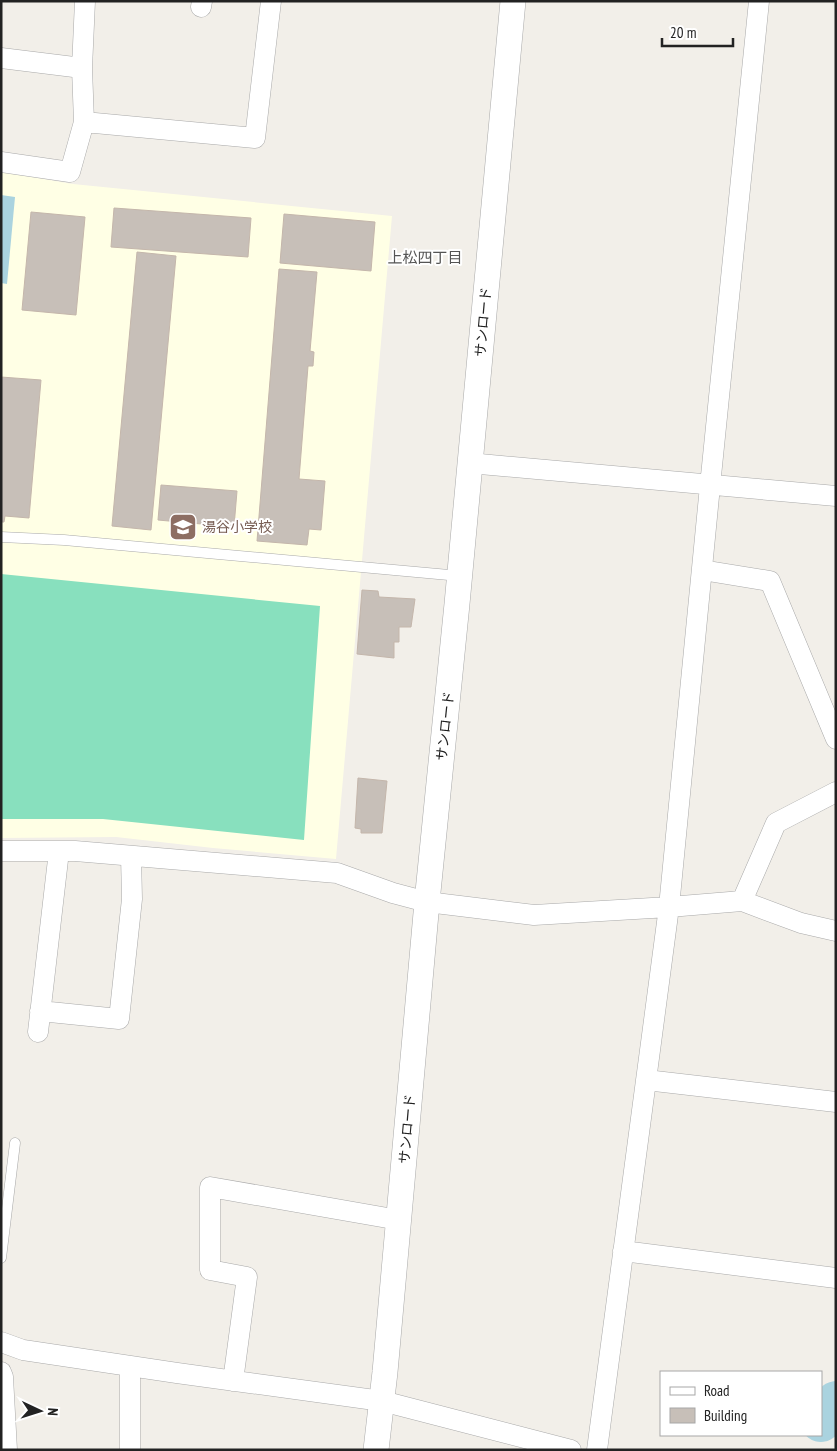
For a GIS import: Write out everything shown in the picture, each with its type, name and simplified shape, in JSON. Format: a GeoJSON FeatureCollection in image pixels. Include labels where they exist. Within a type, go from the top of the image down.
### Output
{"type":"FeatureCollection","features":[{"type":"Feature","properties":{"kind":"street"},"geometry":{"type":"LineString","coordinates":[[1,162],[70,172],[84,122],[82,68],[85,1]]}},
{"type":"Feature","properties":{"kind":"street"},"geometry":{"type":"LineString","coordinates":[[84,122],[255,138],[271,1]]}},
{"type":"Feature","properties":{"kind":"street","name":"サンロード"},"geometry":{"type":"LineString","coordinates":[[376,1450],[513,1]]}},
{"type":"Feature","properties":{"kind":"street"},"geometry":{"type":"LineString","coordinates":[[597,1450],[669,907],[759,1]]}},
{"type":"Feature","properties":{"kind":"street"},"geometry":{"type":"LineString","coordinates":[[1,58],[82,68]]}},
{"type":"Feature","properties":{"kind":"street"},"geometry":{"type":"LineString","coordinates":[[470,464],[836,496]]}},
{"type":"Feature","properties":{"kind":"street"},"geometry":{"type":"LineString","coordinates":[[702,570],[770,582],[836,739]]}},
{"type":"Feature","properties":{"kind":"street"},"geometry":{"type":"LineString","coordinates":[[742,900],[776,823],[836,792]]}},
{"type":"Feature","properties":{"kind":"street"},"geometry":{"type":"LineString","coordinates":[[1,851],[60,851],[337,873],[393,893],[427,902],[534,915],[669,907],[742,900],[801,923],[836,931]]}},
{"type":"Feature","properties":{"kind":"street"},"geometry":{"type":"LineString","coordinates":[[38,1032],[60,851]]}},
{"type":"Feature","properties":{"kind":"street"},"geometry":{"type":"LineString","coordinates":[[40,1011],[119,1019],[132,899],[131,856]]}},
{"type":"Feature","properties":{"kind":"street"},"geometry":{"type":"LineString","coordinates":[[646,1080],[836,1102]]}},
{"type":"Feature","properties":{"kind":"street"},"geometry":{"type":"LineString","coordinates":[[233,1381],[247,1277],[210,1270],[210,1187],[399,1220]]}},
{"type":"Feature","properties":{"kind":"street"},"geometry":{"type":"LineString","coordinates":[[623,1251],[836,1278]]}},
{"type":"Feature","properties":{"kind":"street"},"geometry":{"type":"LineString","coordinates":[[1,1342],[23,1350],[382,1401],[571,1450]]}},
{"type":"Feature","properties":{"kind":"street"},"geometry":{"type":"LineString","coordinates":[[130,1366],[130,1450]]}},
{"type":"Feature","properties":{"kind":"street"},"geometry":{"type":"LineString","coordinates":[[1,1372],[3,1377],[8,1450]]}},
{"type":"Feature","properties":{"kind":"lane"},"geometry":{"type":"LineString","coordinates":[[1,537],[64,540],[460,576]]}},
{"type":"Feature","properties":{"kind":"lane"},"geometry":{"type":"LineString","coordinates":[[1,1258],[15,1143]]}},
{"type":"Feature","properties":{"kind":"shaded area","name":"湯谷小学校"},"geometry":{"type":"Polygon","coordinates":[[[1,172],[73,184],[392,216],[336,859],[116,837],[1,838],[1,172]]]}},
{"type":"Feature","properties":{"kind":"green space"},"geometry":{"type":"Polygon","coordinates":[[[1,574],[320,606],[304,840],[103,819],[1,819],[1,574]]]}},
{"type":"Feature","properties":{"kind":"water"},"geometry":{"type":"Polygon","coordinates":[[[1,195],[15,197],[7,284],[1,283],[1,195]]]}},
{"type":"Feature","properties":{"kind":"building"},"geometry":{"type":"Polygon","coordinates":[[[114,208],[251,218],[248,257],[111,247],[114,208]]]}},
{"type":"Feature","properties":{"kind":"building"},"geometry":{"type":"Polygon","coordinates":[[[31,212],[85,217],[76,315],[22,310],[31,212]]]}},
{"type":"Feature","properties":{"kind":"building"},"geometry":{"type":"Polygon","coordinates":[[[284,214],[375,222],[371,271],[280,263],[284,214]]]}},
{"type":"Feature","properties":{"kind":"building"},"geometry":{"type":"Polygon","coordinates":[[[137,252],[176,256],[151,530],[112,526],[137,252]]]}},
{"type":"Feature","properties":{"kind":"building"},"geometry":{"type":"Polygon","coordinates":[[[279,269],[317,272],[310,351],[314,352],[313,366],[308,366],[299,479],[325,481],[321,530],[309,529],[307,545],[257,541],[279,269]]]}},
{"type":"Feature","properties":{"kind":"building"},"geometry":{"type":"Polygon","coordinates":[[[1,377],[41,380],[29,518],[5,516],[4,522],[1,522],[1,377]]]}},
{"type":"Feature","properties":{"kind":"building"},"geometry":{"type":"Polygon","coordinates":[[[161,485],[237,491],[234,527],[158,520],[161,485]]]}},
{"type":"Feature","properties":{"kind":"building"},"geometry":{"type":"Polygon","coordinates":[[[362,590],[378,591],[379,597],[415,599],[411,627],[399,627],[399,642],[394,642],[394,658],[357,654],[362,590]]]}},
{"type":"Feature","properties":{"kind":"building"},"geometry":{"type":"Polygon","coordinates":[[[358,778],[387,781],[382,833],[361,833],[361,829],[355,828],[358,778]]]}},
{"type":"Feature","properties":{"kind":"waterway"},"geometry":{"type":"LineString","coordinates":[[822,1420],[836,1402]]}},
{"type":"Feature","properties":{"kind":"place","name":"湯谷小学校"},"geometry":{"type":"Point","coordinates":[183,527]}},
{"type":"Feature","properties":{"kind":"district","name":"上松四丁目"},"geometry":{"type":"Point","coordinates":[425,258]}}]}
